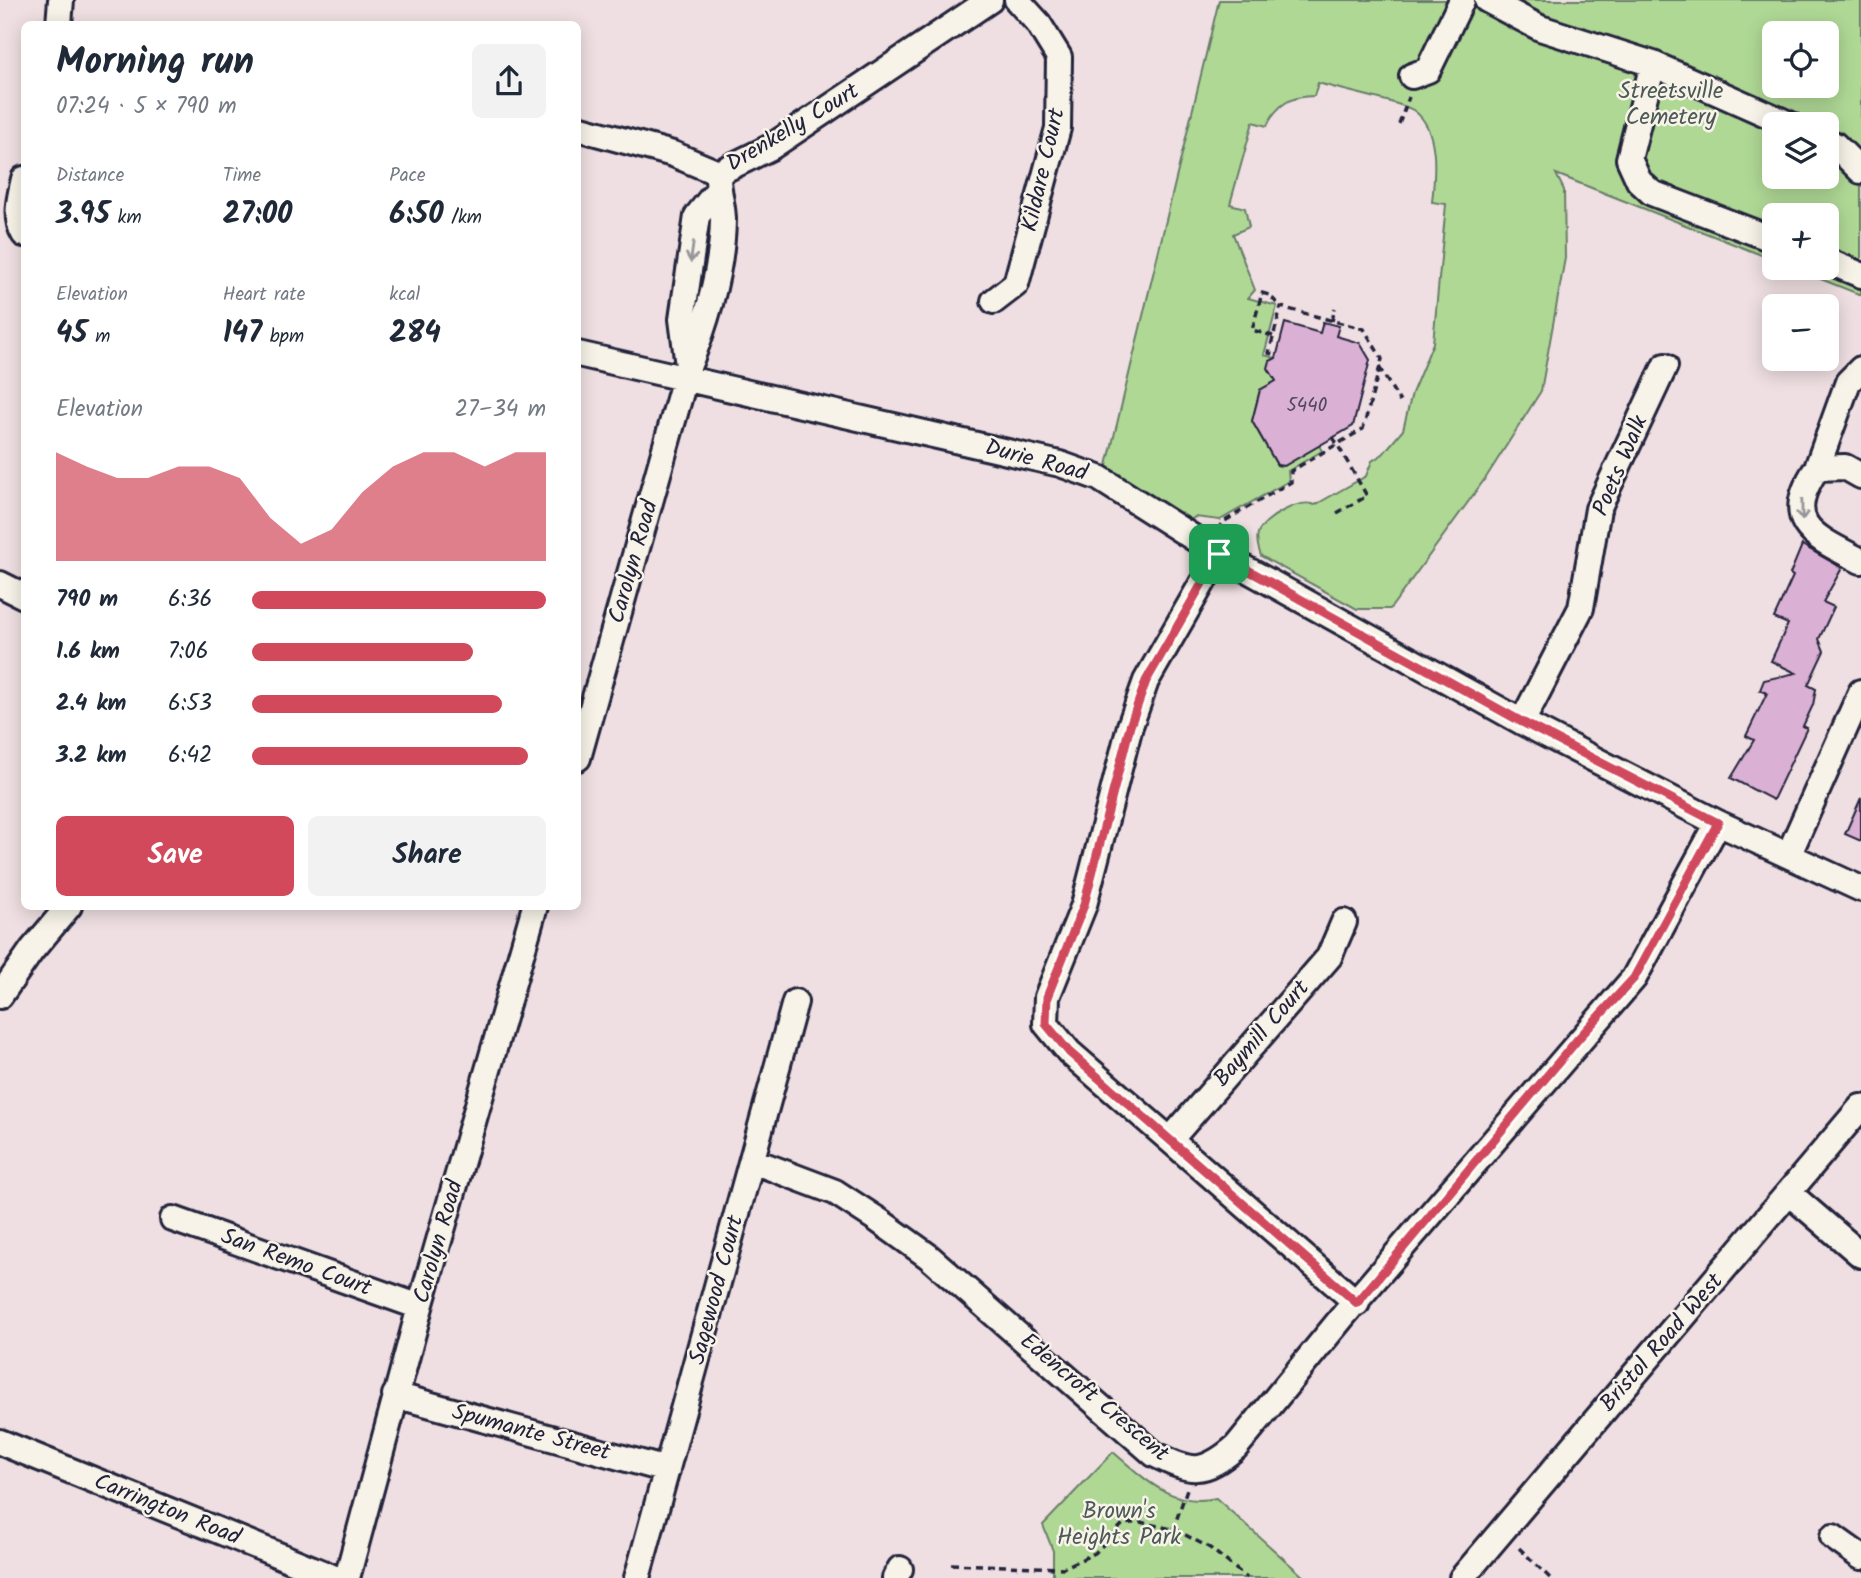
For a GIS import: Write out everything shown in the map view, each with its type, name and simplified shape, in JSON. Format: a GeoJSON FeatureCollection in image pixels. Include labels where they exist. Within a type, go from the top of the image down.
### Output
{"type":"FeatureCollection","features":[{"type":"Feature","properties":{"kind":"street"},"geometry":{"type":"LineString","coordinates":[[59,21],[61,0]]}},
{"type":"Feature","properties":{"kind":"street","name":"Drenkelly Court"},"geometry":{"type":"LineString","coordinates":[[581,129],[673,153],[718,182],[990,0]]}},
{"type":"Feature","properties":{"kind":"street","name":"Kildare Court"},"geometry":{"type":"LineString","coordinates":[[994,301],[1016,284],[1058,128],[1059,58],[1038,23],[1017,0]]}},
{"type":"Feature","properties":{"kind":"street"},"geometry":{"type":"LineString","coordinates":[[1411,86],[1428,70],[1462,0]]}},
{"type":"Feature","properties":{"kind":"street"},"geometry":{"type":"LineString","coordinates":[[1487,0],[1540,28],[1653,64],[1762,112]]}},
{"type":"Feature","properties":{"kind":"street"},"geometry":{"type":"LineString","coordinates":[[1653,64],[1629,159],[1639,181],[1651,192],[1762,235]]}},
{"type":"Feature","properties":{"kind":"street"},"geometry":{"type":"LineString","coordinates":[[1839,149],[1861,171]]}},
{"type":"Feature","properties":{"kind":"street","name":"Carolyn Road"},"geometry":{"type":"LineString","coordinates":[[581,747],[687,372],[708,318],[723,219],[718,182]]}},
{"type":"Feature","properties":{"kind":"street"},"geometry":{"type":"LineString","coordinates":[[21,196],[18,214],[21,229]]}},
{"type":"Feature","properties":{"kind":"street"},"geometry":{"type":"LineString","coordinates":[[1839,266],[1861,275]]}},
{"type":"Feature","properties":{"kind":"street","name":"Durie Road"},"geometry":{"type":"LineString","coordinates":[[581,354],[687,372],[1060,464],[1099,478],[1213,550],[1522,722],[1718,823],[1861,890]]}},
{"type":"Feature","properties":{"kind":"street","name":"Poets Walk"},"geometry":{"type":"LineString","coordinates":[[1522,722],[1581,608],[1598,509],[1665,366]]}},
{"type":"Feature","properties":{"kind":"street"},"geometry":{"type":"LineString","coordinates":[[1861,369],[1848,382],[1817,468],[1807,482],[1800,504],[1801,520],[1814,536],[1861,561]]}},
{"type":"Feature","properties":{"kind":"street"},"geometry":{"type":"LineString","coordinates":[[1817,468],[1844,467],[1861,476]]}},
{"type":"Feature","properties":{"kind":"street"},"geometry":{"type":"LineString","coordinates":[[1213,550],[1146,681],[1130,726],[1084,905],[1047,997],[1046,1024],[1069,1052],[1357,1303]]}},
{"type":"Feature","properties":{"kind":"street"},"geometry":{"type":"LineString","coordinates":[[0,584],[21,594]]}},
{"type":"Feature","properties":{"kind":"street"},"geometry":{"type":"LineString","coordinates":[[1789,854],[1861,692]]}},
{"type":"Feature","properties":{"kind":"street","name":"Edencroft Crescent"},"geometry":{"type":"LineString","coordinates":[[752,1161],[835,1192],[928,1256],[1154,1454],[1193,1470],[1215,1464],[1236,1447],[1578,1039],[1634,978],[1718,823]]}},
{"type":"Feature","properties":{"kind":"street"},"geometry":{"type":"LineString","coordinates":[[0,996],[32,950],[66,910]]}},
{"type":"Feature","properties":{"kind":"street","name":"Carolyn Road"},"geometry":{"type":"LineString","coordinates":[[347,1578],[395,1395],[534,910]]}},
{"type":"Feature","properties":{"kind":"street","name":"Baymill Court"},"geometry":{"type":"LineString","coordinates":[[1170,1140],[1329,957],[1344,922]]}},
{"type":"Feature","properties":{"kind":"street","name":"Sagewood Court"},"geometry":{"type":"LineString","coordinates":[[637,1578],[795,1002]]}},
{"type":"Feature","properties":{"kind":"street","name":"Bristol Road West"},"geometry":{"type":"LineString","coordinates":[[1462,1578],[1861,1107]]}},
{"type":"Feature","properties":{"kind":"street"},"geometry":{"type":"LineString","coordinates":[[1790,1194],[1861,1255]]}},
{"type":"Feature","properties":{"kind":"street","name":"San Remo Court"},"geometry":{"type":"LineString","coordinates":[[173,1219],[420,1307]]}},
{"type":"Feature","properties":{"kind":"street","name":"Spumante Street"},"geometry":{"type":"LineString","coordinates":[[395,1395],[667,1471]]}},
{"type":"Feature","properties":{"kind":"street","name":"Carrington Road"},"geometry":{"type":"LineString","coordinates":[[0,1442],[335,1578]]}},
{"type":"Feature","properties":{"kind":"street"},"geometry":{"type":"LineString","coordinates":[[1833,1537],[1861,1557]]}},
{"type":"Feature","properties":{"kind":"path"},"geometry":{"type":"LineString","coordinates":[[1399,124],[1411,86]]}},
{"type":"Feature","properties":{"kind":"path"},"geometry":{"type":"LineString","coordinates":[[1213,550],[1223,522],[1292,482],[1291,471],[1363,429],[1382,359],[1364,329],[1281,307],[1269,295],[1262,293],[1252,330],[1273,336]]}},
{"type":"Feature","properties":{"kind":"path"},"geometry":{"type":"LineString","coordinates":[[1277,355],[1269,353],[1281,307]]}},
{"type":"Feature","properties":{"kind":"path"},"geometry":{"type":"LineString","coordinates":[[1332,321],[1335,309]]}},
{"type":"Feature","properties":{"kind":"path"},"geometry":{"type":"LineString","coordinates":[[1379,367],[1400,402]]}},
{"type":"Feature","properties":{"kind":"path"},"geometry":{"type":"LineString","coordinates":[[1333,437],[1367,496],[1337,513]]}},
{"type":"Feature","properties":{"kind":"path"},"geometry":{"type":"LineString","coordinates":[[1173,1530],[1193,1470]]}},
{"type":"Feature","properties":{"kind":"path"},"geometry":{"type":"LineString","coordinates":[[951,1564],[1063,1567],[1095,1553],[1123,1524],[1140,1522],[1173,1530],[1210,1548],[1247,1578]]}},
{"type":"Feature","properties":{"kind":"path"},"geometry":{"type":"LineString","coordinates":[[1519,1548],[1550,1578]]}},
{"type":"Feature","properties":{"kind":"green space","name":"Streetsville Cemetery"},"geometry":{"type":"Polygon","coordinates":[[[1219,0],[1861,0],[1861,295],[1823,280],[1839,280],[1839,203],[1762,203],[1762,255],[1556,174],[1564,190],[1565,258],[1541,391],[1487,476],[1390,609],[1357,609],[1261,556],[1257,539],[1267,521],[1283,511],[1301,504],[1315,505],[1366,476],[1372,461],[1383,454],[1403,430],[1412,393],[1433,343],[1446,204],[1432,202],[1432,140],[1422,118],[1413,110],[1318,83],[1314,96],[1286,103],[1275,112],[1267,126],[1253,122],[1230,204],[1245,208],[1249,227],[1233,234],[1255,290],[1248,298],[1277,306],[1264,355],[1276,358],[1280,379],[1260,390],[1252,421],[1277,465],[1284,466],[1319,445],[1322,451],[1288,471],[1289,481],[1220,520],[1195,517],[1190,520],[1104,478],[1219,0]]]}},
{"type":"Feature","properties":{"kind":"green space","name":"Brown's Heights Park"},"geometry":{"type":"Polygon","coordinates":[[[1113,1452],[1148,1481],[1173,1495],[1200,1500],[1216,1498],[1305,1578],[1053,1578],[1053,1551],[1043,1525],[1113,1452]]]}},
{"type":"Feature","properties":{"kind":"building"},"geometry":{"type":"Polygon","coordinates":[[[1323,322],[1339,326],[1336,336],[1360,343],[1370,360],[1353,426],[1284,466],[1277,465],[1252,421],[1260,390],[1276,381],[1268,368],[1270,361],[1276,358],[1285,323],[1320,333],[1323,322]]]}},
{"type":"Feature","properties":{"kind":"building"},"geometry":{"type":"Polygon","coordinates":[[[1802,545],[1842,568],[1823,602],[1834,607],[1819,639],[1824,651],[1808,685],[1816,689],[1813,705],[1803,726],[1807,728],[1773,800],[1731,778],[1754,740],[1746,736],[1767,693],[1760,690],[1764,680],[1796,673],[1771,661],[1788,624],[1774,618],[1793,576],[1790,574],[1802,545]]]}},
{"type":"Feature","properties":{"kind":"building"},"geometry":{"type":"Polygon","coordinates":[[[1861,798],[1861,841],[1845,834],[1861,798]]]}},
{"type":"Feature","properties":{"kind":"route"},"geometry":{"type":"LineString","coordinates":[[1219,554],[1522,722],[1718,823],[1707,839],[1704,851],[1662,932],[1634,978],[1578,1039],[1357,1303],[1069,1052],[1046,1024],[1047,997],[1084,905],[1130,726],[1146,681],[1219,554]]}}]}
